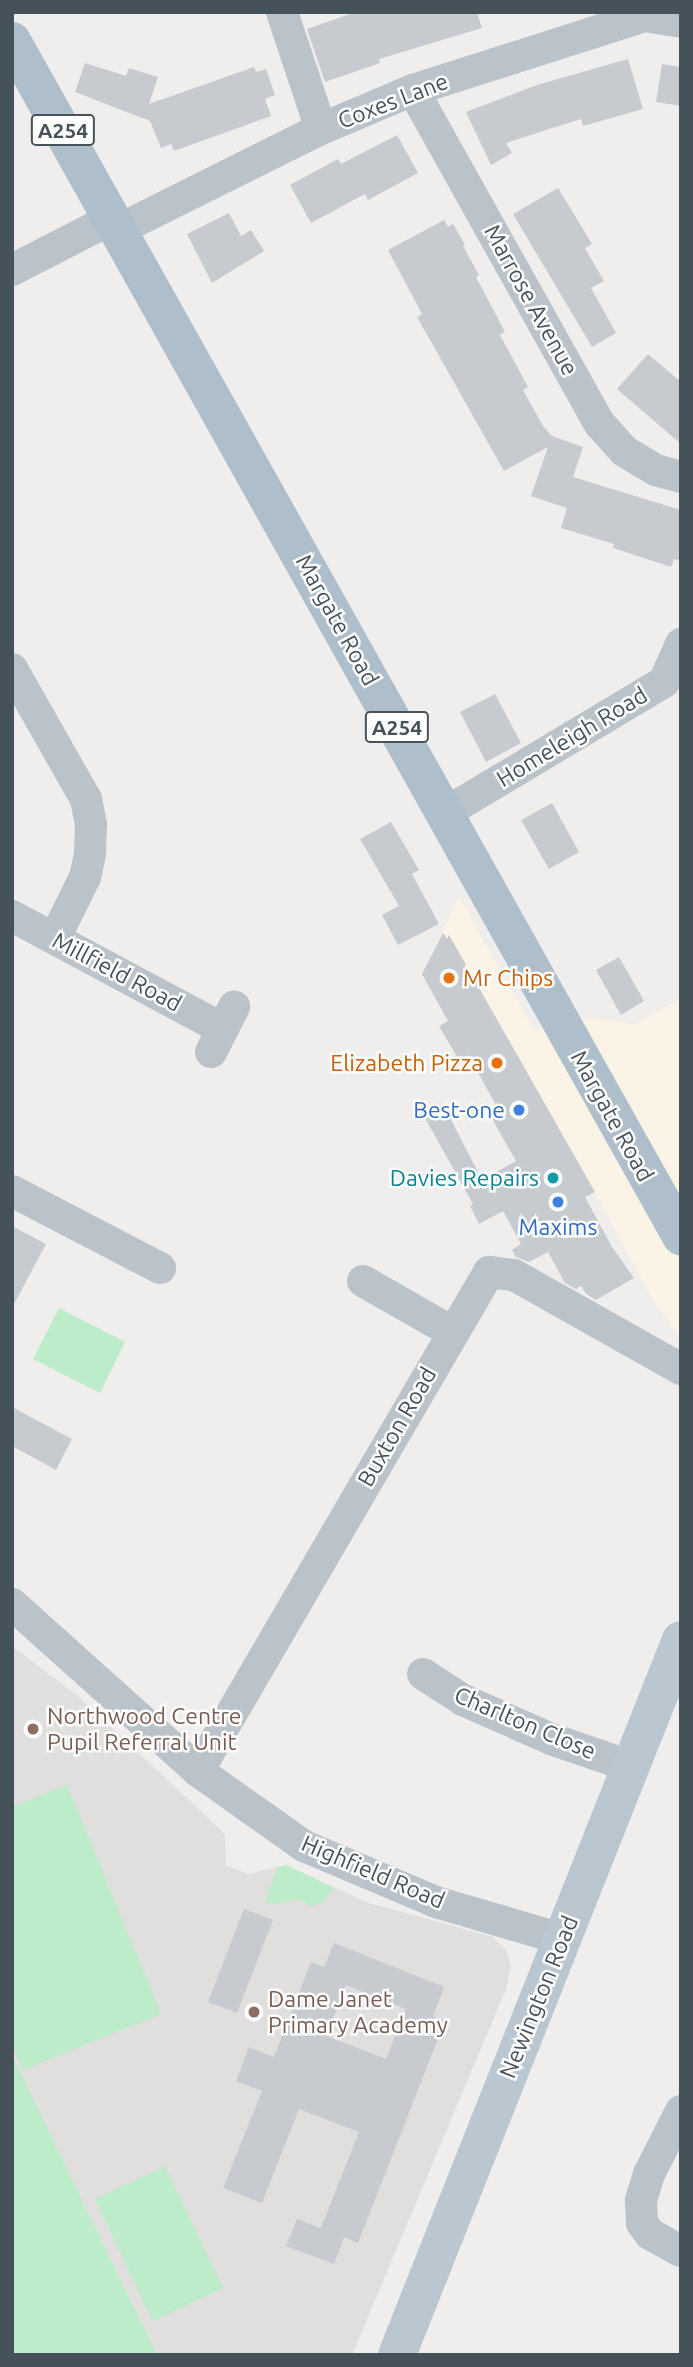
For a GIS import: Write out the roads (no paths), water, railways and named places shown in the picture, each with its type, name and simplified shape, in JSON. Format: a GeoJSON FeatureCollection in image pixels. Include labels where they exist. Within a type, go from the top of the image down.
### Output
{"type":"FeatureCollection","features":[{"type":"Feature","properties":{"kind":"main road","name":"Margate Road"},"geometry":{"type":"LineString","coordinates":[[12,41],[681,1236]]}},
{"type":"Feature","properties":{"kind":"main road","name":"Newington Road"},"geometry":{"type":"LineString","coordinates":[[397,2355],[681,1640]]}},
{"type":"Feature","properties":{"kind":"street"},"geometry":{"type":"LineString","coordinates":[[282,12],[320,129]]}},
{"type":"Feature","properties":{"kind":"street","name":"Coxes Lane"},"geometry":{"type":"LineString","coordinates":[[116,224],[320,129],[413,90],[645,16],[681,22]]}},
{"type":"Feature","properties":{"kind":"street","name":"Marrose Avenue"},"geometry":{"type":"LineString","coordinates":[[413,90],[600,424],[624,451],[656,470],[681,477]]}},
{"type":"Feature","properties":{"kind":"street"},"geometry":{"type":"LineString","coordinates":[[12,270],[116,224]]}},
{"type":"Feature","properties":{"kind":"street","name":"Homeleigh Road"},"geometry":{"type":"LineString","coordinates":[[445,813],[664,682],[681,644]]}},
{"type":"Feature","properties":{"kind":"street"},"geometry":{"type":"LineString","coordinates":[[12,669],[86,799],[91,825],[90,854],[85,877],[55,938]]}},
{"type":"Feature","properties":{"kind":"street","name":"Millfield Road"},"geometry":{"type":"LineString","coordinates":[[12,916],[222,1029]]}},
{"type":"Feature","properties":{"kind":"street"},"geometry":{"type":"LineString","coordinates":[[12,1191],[160,1268]]}},
{"type":"Feature","properties":{"kind":"street","name":"Buxton Road"},"geometry":{"type":"LineString","coordinates":[[198,1771],[489,1272],[514,1275],[681,1369]]}},
{"type":"Feature","properties":{"kind":"street"},"geometry":{"type":"LineString","coordinates":[[363,1282],[452,1332]]}},
{"type":"Feature","properties":{"kind":"street","name":"Highfield Road"},"geometry":{"type":"LineString","coordinates":[[12,1604],[198,1771],[304,1846],[436,1902],[562,1940]]}},
{"type":"Feature","properties":{"kind":"street","name":"Charlton Close"},"geometry":{"type":"LineString","coordinates":[[423,1674],[463,1700],[551,1739],[630,1766]]}},
{"type":"Feature","properties":{"kind":"street"},"geometry":{"type":"LineString","coordinates":[[681,2111],[649,2174],[641,2201],[642,2222],[650,2234],[681,2251]]}},
{"type":"Feature","properties":{"kind":"place","name":"Mr Chips"},"geometry":{"type":"Point","coordinates":[449,978]}},
{"type":"Feature","properties":{"kind":"place","name":"Elizabeth Pizza"},"geometry":{"type":"Point","coordinates":[497,1063]}},
{"type":"Feature","properties":{"kind":"place","name":"Best-one"},"geometry":{"type":"Point","coordinates":[519,1110]}},
{"type":"Feature","properties":{"kind":"place","name":"Davies Repairs"},"geometry":{"type":"Point","coordinates":[553,1178]}},
{"type":"Feature","properties":{"kind":"place","name":"Maxims"},"geometry":{"type":"Point","coordinates":[558,1202]}},
{"type":"Feature","properties":{"kind":"place","name":"Northwood Centre Pupil Referral Unit"},"geometry":{"type":"Point","coordinates":[33,1729]}},
{"type":"Feature","properties":{"kind":"place","name":"Dame Janet Primary Academy"},"geometry":{"type":"Point","coordinates":[254,2012]}}]}
